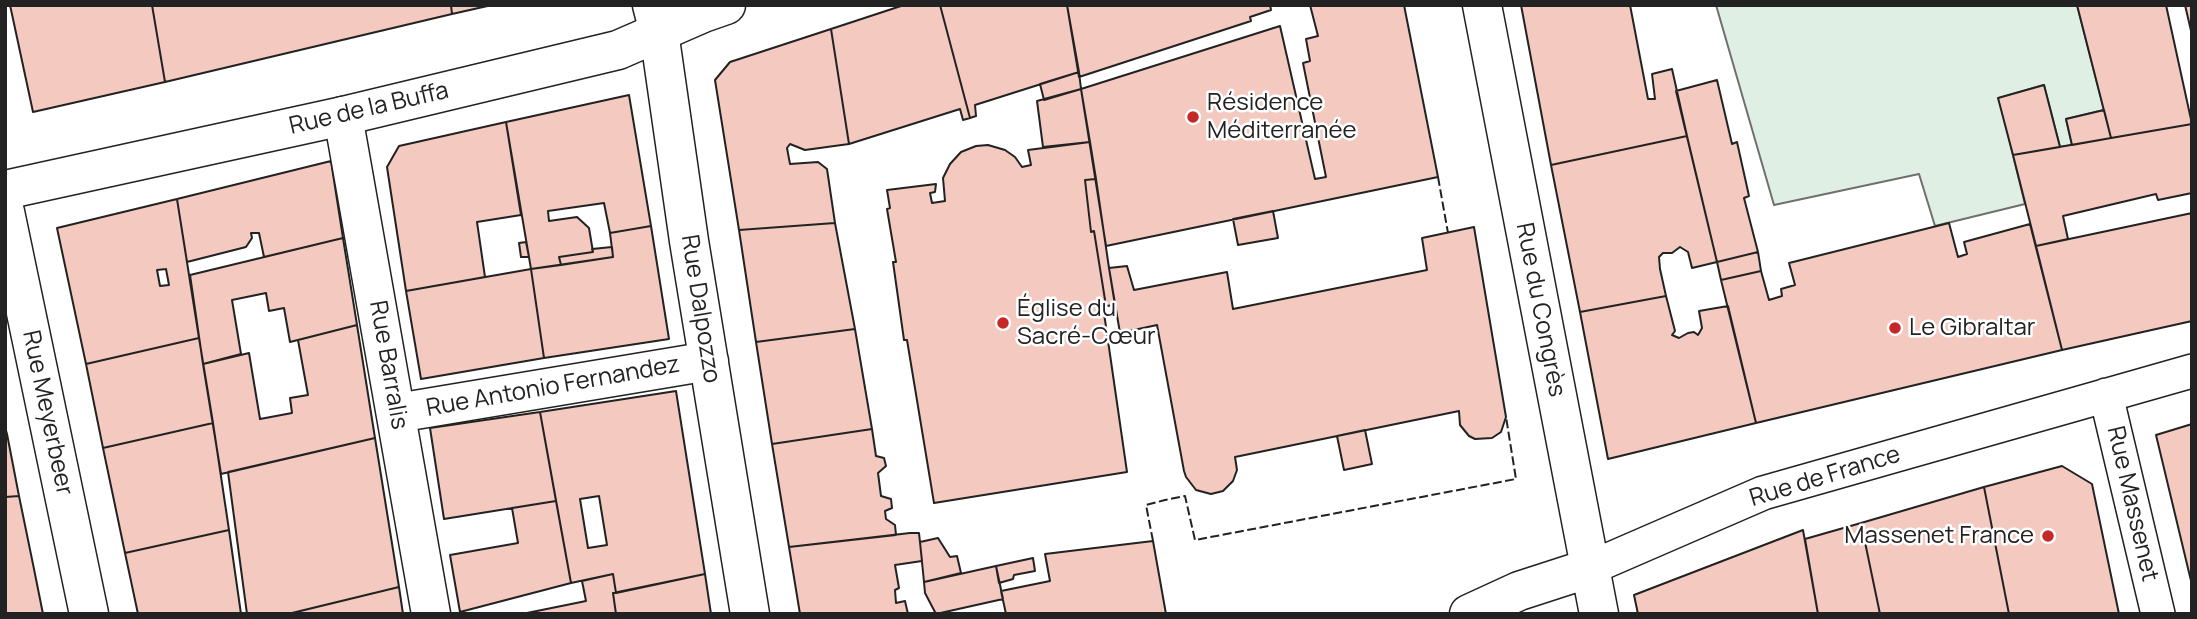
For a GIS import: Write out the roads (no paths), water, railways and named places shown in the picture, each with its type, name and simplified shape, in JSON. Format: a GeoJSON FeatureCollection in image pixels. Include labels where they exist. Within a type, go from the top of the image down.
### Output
{"type":"FeatureCollection","features":[{"type":"Feature","properties":{"kind":"street","name":"Rue de la Buffa"},"geometry":{"type":"LineString","coordinates":[[5,190],[343,116],[618,50],[656,19],[703,13],[726,5]]}},
{"type":"Feature","properties":{"kind":"street","name":"Rue du Congrès"},"geometry":{"type":"LineString","coordinates":[[1482,5],[1599,614]]}},
{"type":"Feature","properties":{"kind":"street","name":"Rue Dalpozzo"},"geometry":{"type":"LineString","coordinates":[[656,19],[750,614]]}},
{"type":"Feature","properties":{"kind":"street","name":"Rue Barralis"},"geometry":{"type":"LineString","coordinates":[[343,116],[430,614]]}},
{"type":"Feature","properties":{"kind":"street","name":"Rue Meyerbeer"},"geometry":{"type":"LineString","coordinates":[[5,212],[89,614]]}},
{"type":"Feature","properties":{"kind":"street","name":"Rue Antonio Fernandez"},"geometry":{"type":"LineString","coordinates":[[397,413],[709,361]]}},
{"type":"Feature","properties":{"kind":"street","name":"Rue de France"},"geometry":{"type":"LineString","coordinates":[[1469,614],[1519,591],[1590,568],[1762,493],[2192,372]]}},
{"type":"Feature","properties":{"kind":"street","name":"Rue Massenet"},"geometry":{"type":"LineString","coordinates":[[2106,395],[2158,614]]}},
{"type":"Feature","properties":{"kind":"place","name":"Résidence Méditerranée"},"geometry":{"type":"Point","coordinates":[1193,117]}},
{"type":"Feature","properties":{"kind":"place","name":"Église du Sacré-Cœur"},"geometry":{"type":"Point","coordinates":[1003,323]}},
{"type":"Feature","properties":{"kind":"place","name":"Le Gibraltar"},"geometry":{"type":"Point","coordinates":[1895,328]}},
{"type":"Feature","properties":{"kind":"place","name":"Massenet France"},"geometry":{"type":"Point","coordinates":[2048,536]}}]}
